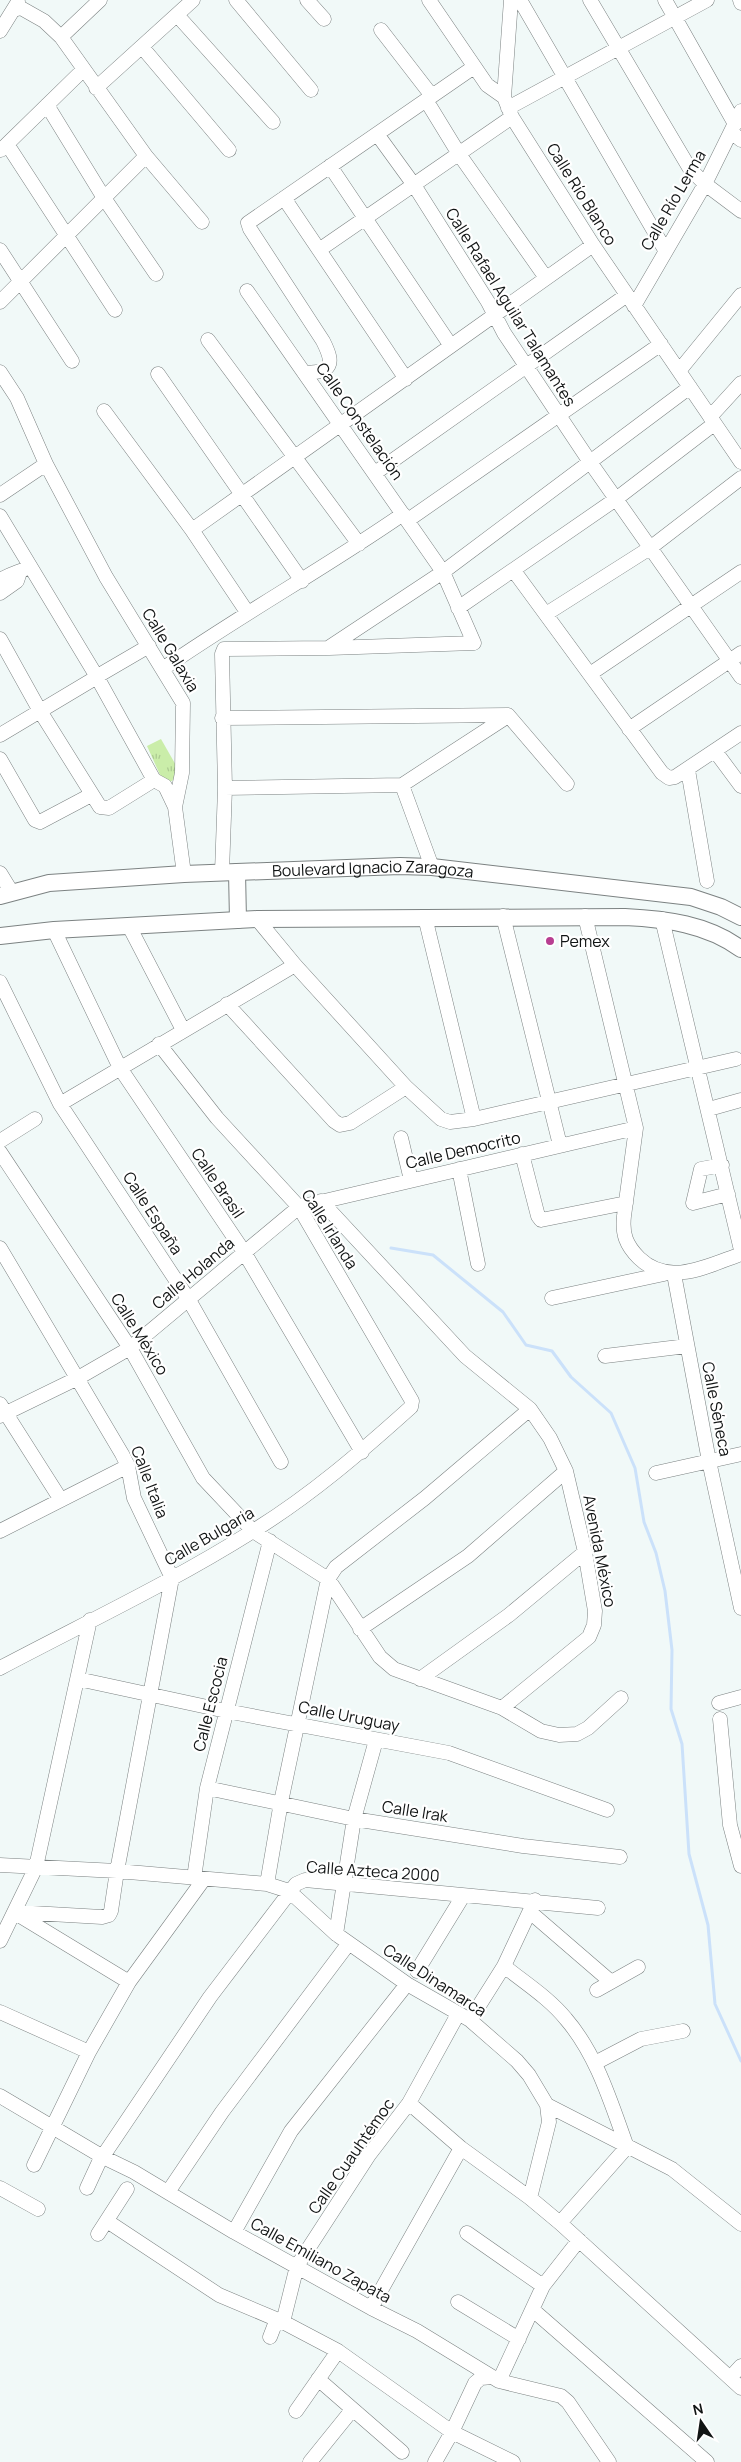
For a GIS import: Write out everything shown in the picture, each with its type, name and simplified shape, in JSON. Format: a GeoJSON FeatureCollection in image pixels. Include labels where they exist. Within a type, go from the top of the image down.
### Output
{"type":"FeatureCollection","features":[{"type":"Feature","properties":{"kind":"main road","name":"Boulevard Ignacio Zaragoza"},"geometry":{"type":"LineString","coordinates":[[6,894],[49,883],[184,874],[432,867],[691,897],[721,907],[741,918]]}},
{"type":"Feature","properties":{"kind":"main road"},"geometry":{"type":"LineString","coordinates":[[230,872],[238,920]]}},
{"type":"Feature","properties":{"kind":"main road"},"geometry":{"type":"LineString","coordinates":[[0,936],[54,930],[257,919],[584,916],[662,919],[713,933],[741,948]]}},
{"type":"Feature","properties":{"kind":"street"},"geometry":{"type":"LineString","coordinates":[[61,37],[100,0]]}},
{"type":"Feature","properties":{"kind":"street"},"geometry":{"type":"LineString","coordinates":[[96,88],[194,0]]}},
{"type":"Feature","properties":{"kind":"street"},"geometry":{"type":"LineString","coordinates":[[236,0],[311,90]]}},
{"type":"Feature","properties":{"kind":"street"},"geometry":{"type":"LineString","coordinates":[[307,0],[324,19]]}},
{"type":"Feature","properties":{"kind":"street","name":"Calle Río Blanco"},"geometry":{"type":"LineString","coordinates":[[429,0],[487,85],[508,107],[593,245],[741,462]]}},
{"type":"Feature","properties":{"kind":"street"},"geometry":{"type":"LineString","coordinates":[[508,107],[511,0]]}},
{"type":"Feature","properties":{"kind":"street"},"geometry":{"type":"LineString","coordinates":[[520,0],[666,250]]}},
{"type":"Feature","properties":{"kind":"street"},"geometry":{"type":"LineString","coordinates":[[590,0],[690,169],[741,211]]}},
{"type":"Feature","properties":{"kind":"street"},"geometry":{"type":"LineString","coordinates":[[665,0],[737,126]]}},
{"type":"Feature","properties":{"kind":"street"},"geometry":{"type":"LineString","coordinates":[[319,250],[458,154],[508,107],[707,0]]}},
{"type":"Feature","properties":{"kind":"street"},"geometry":{"type":"LineString","coordinates":[[0,31],[16,5],[44,21],[61,37],[146,156],[202,222]]}},
{"type":"Feature","properties":{"kind":"street"},"geometry":{"type":"LineString","coordinates":[[177,15],[273,122]]}},
{"type":"Feature","properties":{"kind":"street"},"geometry":{"type":"LineString","coordinates":[[381,30],[429,98],[458,154],[546,278]]}},
{"type":"Feature","properties":{"kind":"street"},"geometry":{"type":"LineString","coordinates":[[142,47],[229,150]]}},
{"type":"Feature","properties":{"kind":"street"},"geometry":{"type":"LineString","coordinates":[[304,372],[326,370],[330,365],[331,358],[323,341],[248,224],[474,67]]}},
{"type":"Feature","properties":{"kind":"street"},"geometry":{"type":"LineString","coordinates":[[83,70],[4,148],[115,310]]}},
{"type":"Feature","properties":{"kind":"street"},"geometry":{"type":"LineString","coordinates":[[47,105],[104,198],[156,274]]}},
{"type":"Feature","properties":{"kind":"street","name":"Calle Río Lerma"},"geometry":{"type":"LineString","coordinates":[[630,300],[666,250],[706,184],[737,126]]}},
{"type":"Feature","properties":{"kind":"street","name":"Calle Rafael Aguilar Talamantes"},"geometry":{"type":"LineString","coordinates":[[377,134],[414,185],[526,366],[590,462],[690,605],[735,657],[741,677]]}},
{"type":"Feature","properties":{"kind":"street"},"geometry":{"type":"LineString","coordinates":[[0,302],[146,156]]}},
{"type":"Feature","properties":{"kind":"street"},"geometry":{"type":"LineString","coordinates":[[330,166],[451,346]]}},
{"type":"Feature","properties":{"kind":"street"},"geometry":{"type":"LineString","coordinates":[[284,198],[406,379]]}},
{"type":"Feature","properties":{"kind":"street"},"geometry":{"type":"LineString","coordinates":[[192,530],[593,245]]}},
{"type":"Feature","properties":{"kind":"street"},"geometry":{"type":"LineString","coordinates":[[0,250],[72,361]]}},
{"type":"Feature","properties":{"kind":"street","name":"Calle Constelación"},"geometry":{"type":"LineString","coordinates":[[247,291],[443,572],[474,642],[328,648]]}},
{"type":"Feature","properties":{"kind":"street"},"geometry":{"type":"LineString","coordinates":[[679,371],[741,295]]}},
{"type":"Feature","properties":{"kind":"street"},"geometry":{"type":"LineString","coordinates":[[375,473],[526,366],[630,300]]}},
{"type":"Feature","properties":{"kind":"street"},"geometry":{"type":"LineString","coordinates":[[208,340],[359,544]]}},
{"type":"Feature","properties":{"kind":"street"},"geometry":{"type":"LineString","coordinates":[[164,668],[247,612],[302,581],[405,517],[661,344]]}},
{"type":"Feature","properties":{"kind":"street","name":"Calle Galaxia"},"geometry":{"type":"LineString","coordinates":[[0,372],[17,398],[46,464],[106,577],[181,696],[184,710],[182,774],[175,807],[184,874]]}},
{"type":"Feature","properties":{"kind":"street"},"geometry":{"type":"LineString","coordinates":[[158,374],[302,581]]}},
{"type":"Feature","properties":{"kind":"street"},"geometry":{"type":"LineString","coordinates":[[458,608],[616,499],[712,420],[741,384]]}},
{"type":"Feature","properties":{"kind":"street"},"geometry":{"type":"LineString","coordinates":[[230,872],[222,718],[222,654],[224,649],[328,648],[443,572],[690,387]]}},
{"type":"Feature","properties":{"kind":"street"},"geometry":{"type":"LineString","coordinates":[[104,411],[192,530],[247,612]]}},
{"type":"Feature","properties":{"kind":"street"},"geometry":{"type":"LineString","coordinates":[[0,496],[46,464]]}},
{"type":"Feature","properties":{"kind":"street"},"geometry":{"type":"LineString","coordinates":[[546,614],[650,548],[741,478]]}},
{"type":"Feature","properties":{"kind":"street"},"geometry":{"type":"LineString","coordinates":[[0,516],[25,569],[99,675],[154,780],[165,786],[175,807]]}},
{"type":"Feature","properties":{"kind":"street"},"geometry":{"type":"LineString","coordinates":[[0,580],[12,573],[25,569]]}},
{"type":"Feature","properties":{"kind":"street"},"geometry":{"type":"LineString","coordinates":[[0,593],[18,581],[25,569]]}},
{"type":"Feature","properties":{"kind":"street"},"geometry":{"type":"LineString","coordinates":[[514,571],[629,729],[662,773],[669,778],[688,770],[741,733]]}},
{"type":"Feature","properties":{"kind":"street"},"geometry":{"type":"LineString","coordinates":[[590,674],[741,572]]}},
{"type":"Feature","properties":{"kind":"street"},"geometry":{"type":"LineString","coordinates":[[0,639],[40,711],[91,795],[104,809],[154,780]]}},
{"type":"Feature","properties":{"kind":"street"},"geometry":{"type":"LineString","coordinates":[[0,735],[149,646]]}},
{"type":"Feature","properties":{"kind":"street"},"geometry":{"type":"LineString","coordinates":[[629,729],[735,657]]}},
{"type":"Feature","properties":{"kind":"street"},"geometry":{"type":"LineString","coordinates":[[222,718],[508,715]]}},
{"type":"Feature","properties":{"kind":"street"},"geometry":{"type":"LineString","coordinates":[[508,715],[567,784]]}},
{"type":"Feature","properties":{"kind":"street"},"geometry":{"type":"LineString","coordinates":[[225,788],[402,785],[508,715]]}},
{"type":"Feature","properties":{"kind":"street"},"geometry":{"type":"LineString","coordinates":[[715,751],[741,786]]}},
{"type":"Feature","properties":{"kind":"street"},"geometry":{"type":"LineString","coordinates":[[0,760],[35,820],[40,822],[91,795]]}},
{"type":"Feature","properties":{"kind":"street"},"geometry":{"type":"LineString","coordinates":[[688,770],[707,881]]}},
{"type":"Feature","properties":{"kind":"street"},"geometry":{"type":"LineString","coordinates":[[402,785],[432,867]]}},
{"type":"Feature","properties":{"kind":"street"},"geometry":{"type":"LineString","coordinates":[[0,873],[6,894]]}},
{"type":"Feature","properties":{"kind":"street"},"geometry":{"type":"LineString","coordinates":[[503,916],[560,1145]]}},
{"type":"Feature","properties":{"kind":"street"},"geometry":{"type":"LineString","coordinates":[[584,916],[636,1128],[623,1230],[626,1242],[642,1261],[669,1274]]}},
{"type":"Feature","properties":{"kind":"street"},"geometry":{"type":"LineString","coordinates":[[425,917],[474,1119]]}},
{"type":"Feature","properties":{"kind":"street"},"geometry":{"type":"LineString","coordinates":[[257,919],[295,965],[406,1087],[441,1118],[450,1122],[474,1119],[736,1058]]}},
{"type":"Feature","properties":{"kind":"street"},"geometry":{"type":"LineString","coordinates":[[662,919],[697,1068],[709,1108],[741,1250]]}},
{"type":"Feature","properties":{"kind":"street"},"geometry":{"type":"LineString","coordinates":[[129,926],[183,1030]]}},
{"type":"Feature","properties":{"kind":"street","name":"Calle Brasil"},"geometry":{"type":"LineString","coordinates":[[54,930],[120,1068],[244,1252],[362,1452]]}},
{"type":"Feature","properties":{"kind":"street"},"geometry":{"type":"LineString","coordinates":[[60,1104],[295,965]]}},
{"type":"Feature","properties":{"kind":"street","name":"Calle España"},"geometry":{"type":"LineString","coordinates":[[0,982],[60,1104],[189,1300],[281,1462]]}},
{"type":"Feature","properties":{"kind":"street"},"geometry":{"type":"LineString","coordinates":[[227,1004],[334,1121],[340,1124],[350,1123],[406,1087]]}},
{"type":"Feature","properties":{"kind":"street","name":"Calle Irlanda"},"geometry":{"type":"LineString","coordinates":[[159,1044],[217,1118],[299,1206],[412,1401]]}},
{"type":"Feature","properties":{"kind":"street"},"geometry":{"type":"LineString","coordinates":[[709,1108],[741,1100]]}},
{"type":"Feature","properties":{"kind":"street"},"geometry":{"type":"LineString","coordinates":[[0,1141],[35,1120]]}},
{"type":"Feature","properties":{"kind":"street","name":"Calle Democrito"},"geometry":{"type":"LineString","coordinates":[[299,1206],[636,1128]]}},
{"type":"Feature","properties":{"kind":"street"},"geometry":{"type":"LineString","coordinates":[[401,1138],[411,1180]]}},
{"type":"Feature","properties":{"kind":"street","name":"Calle México"},"geometry":{"type":"LineString","coordinates":[[0,1152],[130,1348],[204,1478],[254,1531]]}},
{"type":"Feature","properties":{"kind":"street"},"geometry":{"type":"LineString","coordinates":[[522,1154],[538,1216],[542,1220],[626,1203]]}},
{"type":"Feature","properties":{"kind":"street"},"geometry":{"type":"LineString","coordinates":[[722,1165],[701,1169],[693,1203],[728,1194]]}},
{"type":"Feature","properties":{"kind":"street"},"geometry":{"type":"LineString","coordinates":[[459,1169],[478,1264]]}},
{"type":"Feature","properties":{"kind":"street","name":"Avenida México"},"geometry":{"type":"LineString","coordinates":[[320,1201],[465,1356],[530,1409],[550,1438],[566,1471],[585,1552],[595,1611],[594,1624],[588,1637],[502,1708]]}},
{"type":"Feature","properties":{"kind":"street","name":"Calle Holanda"},"geometry":{"type":"LineString","coordinates":[[2,1411],[78,1378],[130,1348],[299,1206]]}},
{"type":"Feature","properties":{"kind":"street","name":"Calle Italia"},"geometry":{"type":"LineString","coordinates":[[0,1248],[128,1466],[134,1498],[172,1578]]}},
{"type":"Feature","properties":{"kind":"street"},"geometry":{"type":"LineString","coordinates":[[552,1298],[706,1267],[741,1254]]}},
{"type":"Feature","properties":{"kind":"street","name":"Calle Séneca"},"geometry":{"type":"LineString","coordinates":[[669,1274],[688,1346],[709,1461],[741,1608]]}},
{"type":"Feature","properties":{"kind":"street"},"geometry":{"type":"LineString","coordinates":[[605,1356],[688,1346]]}},
{"type":"Feature","properties":{"kind":"street","name":"Calle Bulgaria"},"geometry":{"type":"LineString","coordinates":[[0,1668],[172,1578],[254,1531],[302,1498],[362,1452],[411,1407],[412,1401]]}},
{"type":"Feature","properties":{"kind":"street"},"geometry":{"type":"LineString","coordinates":[[267,1884],[328,1579],[336,1567],[425,1498],[530,1409]]}},
{"type":"Feature","properties":{"kind":"street"},"geometry":{"type":"LineString","coordinates":[[2,1411],[61,1500]]}},
{"type":"Feature","properties":{"kind":"street"},"geometry":{"type":"LineString","coordinates":[[656,1473],[741,1454]]}},
{"type":"Feature","properties":{"kind":"street"},"geometry":{"type":"LineString","coordinates":[[0,1531],[128,1466]]}},
{"type":"Feature","properties":{"kind":"street"},"geometry":{"type":"LineString","coordinates":[[360,1629],[468,1556],[566,1471]]}},
{"type":"Feature","properties":{"kind":"street"},"geometry":{"type":"LineString","coordinates":[[254,1531],[328,1579],[380,1657],[394,1669],[502,1708],[541,1731],[560,1735],[577,1734],[588,1728],[621,1698]]}},
{"type":"Feature","properties":{"kind":"street","name":"Calle Escocia"},"geometry":{"type":"LineString","coordinates":[[199,1878],[207,1788],[270,1541]]}},
{"type":"Feature","properties":{"kind":"street"},"geometry":{"type":"LineString","coordinates":[[420,1679],[509,1616],[585,1552]]}},
{"type":"Feature","properties":{"kind":"street"},"geometry":{"type":"LineString","coordinates":[[15,1912],[102,1917],[109,1915],[112,1911],[117,1871],[172,1578]]}},
{"type":"Feature","properties":{"kind":"street"},"geometry":{"type":"LineString","coordinates":[[0,1941],[36,1867],[90,1620]]}},
{"type":"Feature","properties":{"kind":"street","name":"Calle Uruguay"},"geometry":{"type":"LineString","coordinates":[[78,1679],[226,1711],[449,1753],[607,1810]]}},
{"type":"Feature","properties":{"kind":"street"},"geometry":{"type":"LineString","coordinates":[[719,1703],[741,1697]]}},
{"type":"Feature","properties":{"kind":"street"},"geometry":{"type":"LineString","coordinates":[[720,1719],[730,1825],[741,1866]]}},
{"type":"Feature","properties":{"kind":"street"},"geometry":{"type":"LineString","coordinates":[[336,1934],[342,1884],[354,1819],[376,1740]]}},
{"type":"Feature","properties":{"kind":"street","name":"Calle Irak"},"geometry":{"type":"LineString","coordinates":[[207,1788],[282,1802],[354,1819],[523,1846],[620,1857]]}},
{"type":"Feature","properties":{"kind":"street","name":"Calle Azteca 2000"},"geometry":{"type":"LineString","coordinates":[[0,1865],[117,1871],[267,1884],[289,1891],[296,1884],[305,1880],[463,1896],[533,1906],[598,1908]]}},
{"type":"Feature","properties":{"kind":"street"},"geometry":{"type":"LineString","coordinates":[[34,2165],[55,2127],[89,2052],[129,1982],[199,1878]]}},
{"type":"Feature","properties":{"kind":"street"},"geometry":{"type":"LineString","coordinates":[[87,2188],[103,2157],[210,1997],[289,1891]]}},
{"type":"Feature","properties":{"kind":"street","name":"Calle Dinamarca"},"geometry":{"type":"LineString","coordinates":[[289,1891],[336,1934],[407,1984],[464,2017],[517,2061],[539,2088],[547,2105],[549,2122],[530,2198]]}},
{"type":"Feature","properties":{"kind":"street"},"geometry":{"type":"LineString","coordinates":[[416,1971],[463,1896]]}},
{"type":"Feature","properties":{"kind":"street"},"geometry":{"type":"LineString","coordinates":[[533,1906],[610,1981]]}},
{"type":"Feature","properties":{"kind":"street","name":"Calle Cuauhtémoc"},"geometry":{"type":"LineString","coordinates":[[283,2322],[297,2266],[369,2155],[409,2103],[464,2017],[504,1966],[533,1906]]}},
{"type":"Feature","properties":{"kind":"street"},"geometry":{"type":"LineString","coordinates":[[15,1912],[129,1982]]}},
{"type":"Feature","properties":{"kind":"street"},"geometry":{"type":"LineString","coordinates":[[168,2192],[222,2112],[349,1943]]}},
{"type":"Feature","properties":{"kind":"street"},"geometry":{"type":"LineString","coordinates":[[504,1966],[554,2006],[567,2020],[595,2063],[627,2147]]}},
{"type":"Feature","properties":{"kind":"street"},"geometry":{"type":"LineString","coordinates":[[597,1990],[610,1981],[638,1968]]}},
{"type":"Feature","properties":{"kind":"street"},"geometry":{"type":"LineString","coordinates":[[234,2232],[291,2131],[407,1984]]}},
{"type":"Feature","properties":{"kind":"street"},"geometry":{"type":"LineString","coordinates":[[0,2012],[89,2052]]}},
{"type":"Feature","properties":{"kind":"street"},"geometry":{"type":"LineString","coordinates":[[595,2063],[642,2039],[683,2031]]}},
{"type":"Feature","properties":{"kind":"street","name":"Calle Emiliano Zapata"},"geometry":{"type":"LineString","coordinates":[[0,2096],[234,2232],[370,2308],[416,2330],[496,2379],[561,2396],[568,2402],[609,2462]]}},
{"type":"Feature","properties":{"kind":"street"},"geometry":{"type":"LineString","coordinates":[[409,2103],[461,2148],[530,2198],[560,2223],[741,2388]]}},
{"type":"Feature","properties":{"kind":"street"},"geometry":{"type":"LineString","coordinates":[[547,2105],[672,2169],[741,2224]]}},
{"type":"Feature","properties":{"kind":"street"},"geometry":{"type":"LineString","coordinates":[[560,2223],[627,2147]]}},
{"type":"Feature","properties":{"kind":"street"},"geometry":{"type":"LineString","coordinates":[[370,2308],[461,2148]]}},
{"type":"Feature","properties":{"kind":"street"},"geometry":{"type":"LineString","coordinates":[[0,2188],[38,2209]]}},
{"type":"Feature","properties":{"kind":"street"},"geometry":{"type":"LineString","coordinates":[[98,2234],[128,2189]]}},
{"type":"Feature","properties":{"kind":"street"},"geometry":{"type":"LineString","coordinates":[[107,2221],[219,2295],[283,2322],[338,2351],[452,2432],[513,2462]]}},
{"type":"Feature","properties":{"kind":"street"},"geometry":{"type":"LineString","coordinates":[[467,2233],[542,2286]]}},
{"type":"Feature","properties":{"kind":"street"},"geometry":{"type":"LineString","coordinates":[[435,2462],[477,2380],[496,2379],[519,2339],[542,2286],[579,2240]]}},
{"type":"Feature","properties":{"kind":"street"},"geometry":{"type":"LineString","coordinates":[[458,2302],[519,2339]]}},
{"type":"Feature","properties":{"kind":"street"},"geometry":{"type":"LineString","coordinates":[[532,2310],[707,2462]]}},
{"type":"Feature","properties":{"kind":"street"},"geometry":{"type":"LineString","coordinates":[[270,2336],[276,2324],[283,2322]]}},
{"type":"Feature","properties":{"kind":"street"},"geometry":{"type":"LineString","coordinates":[[296,2411],[338,2351]]}},
{"type":"Feature","properties":{"kind":"street"},"geometry":{"type":"LineString","coordinates":[[730,2378],[741,2366]]}},
{"type":"Feature","properties":{"kind":"street"},"geometry":{"type":"LineString","coordinates":[[318,2378],[352,2410],[402,2452]]}},
{"type":"Feature","properties":{"kind":"street"},"geometry":{"type":"LineString","coordinates":[[310,2462],[352,2410]]}},
{"type":"Feature","properties":{"kind":"green space"},"geometry":{"type":"Polygon","coordinates":[[[161,739],[181,774],[165,786],[147,746],[161,739]]]}},
{"type":"Feature","properties":{"kind":"waterway"},"geometry":{"type":"LineString","coordinates":[[391,1248],[433,1255],[503,1312],[526,1345],[552,1351],[571,1377],[611,1413],[635,1468],[644,1522],[656,1553],[665,1591],[672,1650],[671,1709],[682,1744],[689,1854],[708,1925],[715,2004],[741,2061]]}},
{"type":"Feature","properties":{"kind":"place","name":"Pemex"},"geometry":{"type":"Point","coordinates":[550,941]}}]}
